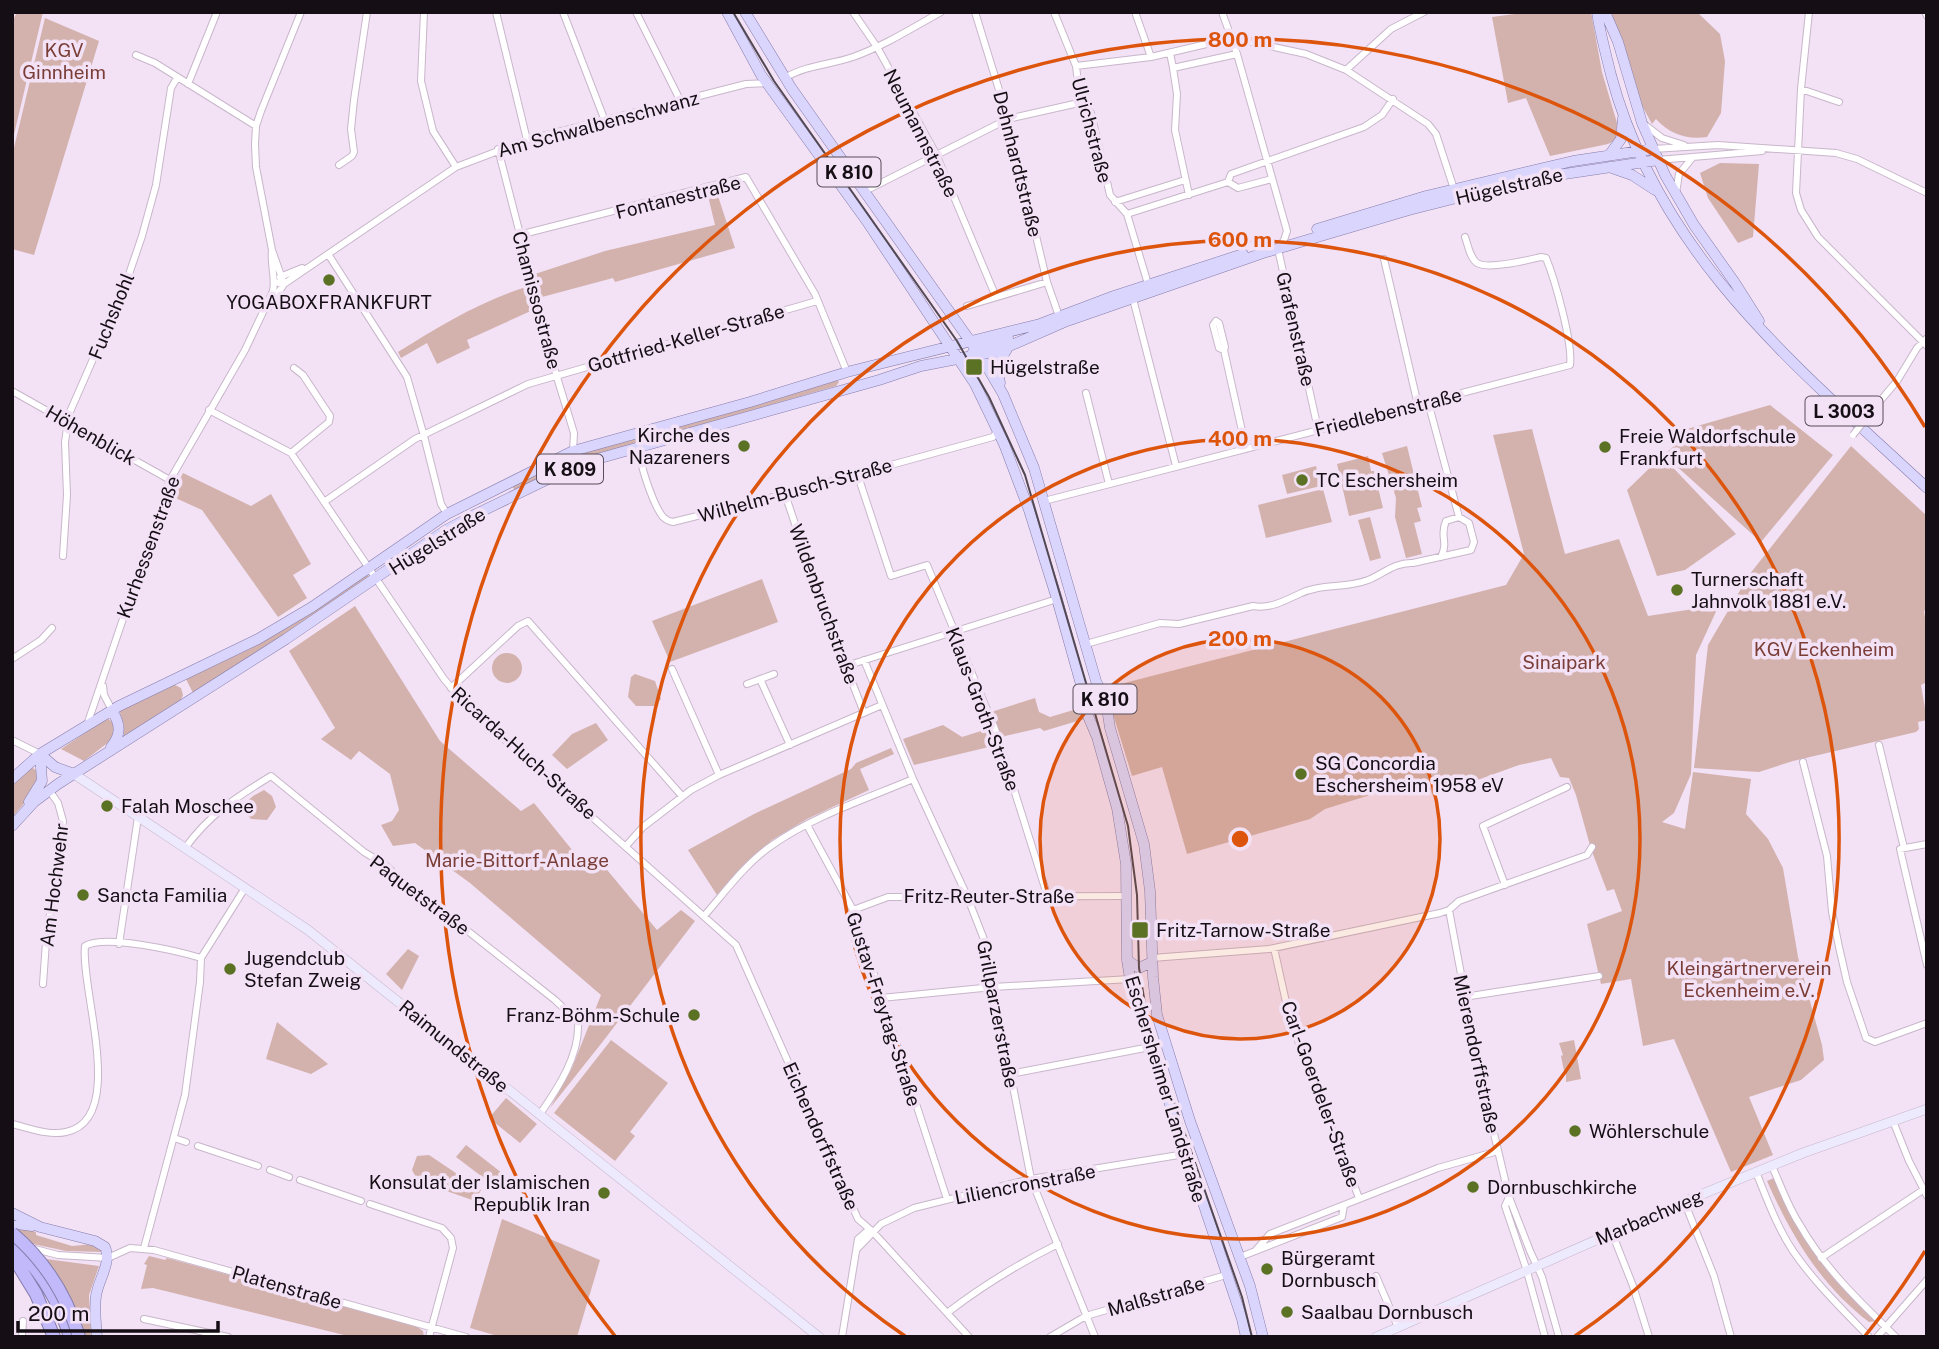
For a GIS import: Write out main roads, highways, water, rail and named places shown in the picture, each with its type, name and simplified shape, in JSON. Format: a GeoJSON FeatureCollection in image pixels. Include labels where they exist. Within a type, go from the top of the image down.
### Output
{"type":"FeatureCollection","features":[{"type":"Feature","properties":{"kind":"highway"},"geometry":{"type":"LineString","coordinates":[[12,1230],[48,1270],[67,1303],[79,1337]]}},
{"type":"Feature","properties":{"kind":"highway"},"geometry":{"type":"LineString","coordinates":[[12,1243],[32,1264],[50,1290],[70,1337]]}},
{"type":"Feature","properties":{"kind":"highway"},"geometry":{"type":"LineString","coordinates":[[12,1255],[36,1294],[54,1337]]}},
{"type":"Feature","properties":{"kind":"main road","name":"Eschersheimer Landstraße"},"geometry":{"type":"LineString","coordinates":[[727,12],[768,84],[866,220],[952,347],[971,353]]}},
{"type":"Feature","properties":{"kind":"main road","name":"Eschersheimer Landstraße"},"geometry":{"type":"LineString","coordinates":[[746,12],[785,78],[960,328],[971,353],[1003,394],[1034,468],[1096,681],[1106,702],[1110,728],[1144,844],[1150,891],[1157,1015],[1190,1121],[1253,1296],[1263,1337]]}},
{"type":"Feature","properties":{"kind":"main road","name":"L 3003"},"geometry":{"type":"LineString","coordinates":[[1597,12],[1623,114],[1637,151],[1659,194],[1702,261],[1742,311],[1927,488]]}},
{"type":"Feature","properties":{"kind":"main road","name":"L 3003"},"geometry":{"type":"LineString","coordinates":[[1605,12],[1618,42],[1642,123],[1658,160],[1703,239],[1743,295],[1764,331]]}},
{"type":"Feature","properties":{"kind":"main road"},"geometry":{"type":"LineString","coordinates":[[1610,155],[1621,139],[1623,114]]}},
{"type":"Feature","properties":{"kind":"main road","name":"Hügelstraße"},"geometry":{"type":"LineString","coordinates":[[12,779],[40,754],[112,710],[258,639],[312,607],[447,514],[573,451],[847,372],[952,347],[971,353],[1059,316],[1131,295],[1148,284],[1374,211],[1573,161],[1653,149]]}},
{"type":"Feature","properties":{"kind":"main road","name":"Hügelstraße"},"geometry":{"type":"LineString","coordinates":[[12,827],[20,815],[49,790],[286,639],[446,530],[579,464],[921,366],[971,353],[1007,348],[1131,295],[1287,240],[1531,179],[1658,160]]}},
{"type":"Feature","properties":{"kind":"main road"},"geometry":{"type":"LineString","coordinates":[[1609,166],[1632,176],[1659,194]]}},
{"type":"Feature","properties":{"kind":"main road"},"geometry":{"type":"LineString","coordinates":[[1435,203],[1454,190]]}},
{"type":"Feature","properties":{"kind":"main road"},"geometry":{"type":"LineString","coordinates":[[921,366],[952,347],[960,328]]}},
{"type":"Feature","properties":{"kind":"main road"},"geometry":{"type":"LineString","coordinates":[[1003,394],[998,365],[1007,348]]}},
{"type":"Feature","properties":{"kind":"main road","name":"Eschersheimer Landstraße"},"geometry":{"type":"LineString","coordinates":[[971,353],[965,369],[998,430],[1029,510],[1117,808],[1126,864],[1127,960],[1130,979],[1245,1337]]}},
{"type":"Feature","properties":{"kind":"main road"},"geometry":{"type":"LineString","coordinates":[[862,385],[856,380],[856,376],[864,369]]}},
{"type":"Feature","properties":{"kind":"main road"},"geometry":{"type":"LineString","coordinates":[[836,391],[847,381],[847,372]]}},
{"type":"Feature","properties":{"kind":"main road"},"geometry":{"type":"LineString","coordinates":[[511,483],[510,490],[515,496]]}},
{"type":"Feature","properties":{"kind":"main road"},"geometry":{"type":"LineString","coordinates":[[494,491],[500,495],[500,503]]}},
{"type":"Feature","properties":{"kind":"main road"},"geometry":{"type":"LineString","coordinates":[[108,750],[119,733],[120,726],[112,710]]}},
{"type":"Feature","properties":{"kind":"main road"},"geometry":{"type":"LineString","coordinates":[[40,754],[55,767],[74,775]]}},
{"type":"Feature","properties":{"kind":"main road"},"geometry":{"type":"LineString","coordinates":[[20,815],[42,781],[40,754]]}},
{"type":"Feature","properties":{"kind":"main road"},"geometry":{"type":"LineString","coordinates":[[1127,960],[1139,968],[1152,960]]}},
{"type":"Feature","properties":{"kind":"main road"},"geometry":{"type":"LineString","coordinates":[[12,1213],[40,1227]]}},
{"type":"Feature","properties":{"kind":"main road"},"geometry":{"type":"LineString","coordinates":[[12,1230],[22,1224],[40,1227],[99,1242],[106,1250],[107,1258],[96,1294],[97,1337]]}},
{"type":"Feature","properties":{"kind":"tram line"},"geometry":{"type":"LineString","coordinates":[[733,12],[774,81],[957,341],[989,397],[1025,475],[1128,826],[1137,895],[1139,968],[1148,1022],[1242,1297],[1252,1337]]}},
{"type":"Feature","properties":{"kind":"place","name":"YOGABOXFRANKFURT"},"geometry":{"type":"Point","coordinates":[329,280]}},
{"type":"Feature","properties":{"kind":"place","name":"Hügelstraße"},"geometry":{"type":"Point","coordinates":[974,367]}},
{"type":"Feature","properties":{"kind":"place","name":"Kirche des Nazareners"},"geometry":{"type":"Point","coordinates":[744,446]}},
{"type":"Feature","properties":{"kind":"place","name":"Freie Waldorfschule Frankfurt"},"geometry":{"type":"Point","coordinates":[1605,447]}},
{"type":"Feature","properties":{"kind":"place","name":"TC Eschersheim"},"geometry":{"type":"Point","coordinates":[1302,480]}},
{"type":"Feature","properties":{"kind":"place","name":"Turnerschaft Jahnvolk 1881 e.V."},"geometry":{"type":"Point","coordinates":[1677,590]}},
{"type":"Feature","properties":{"kind":"place","name":"SG Concordia Eschersheim 1958 eV"},"geometry":{"type":"Point","coordinates":[1301,774]}},
{"type":"Feature","properties":{"kind":"place","name":"Falah Moschee"},"geometry":{"type":"Point","coordinates":[107,806]}},
{"type":"Feature","properties":{"kind":"place","name":"Sancta Familia"},"geometry":{"type":"Point","coordinates":[83,895]}},
{"type":"Feature","properties":{"kind":"place","name":"Fritz-Tarnow-Straße"},"geometry":{"type":"Point","coordinates":[1140,930]}},
{"type":"Feature","properties":{"kind":"place","name":"Jugendclub Stefan Zweig"},"geometry":{"type":"Point","coordinates":[230,969]}},
{"type":"Feature","properties":{"kind":"place","name":"Franz-Böhm-Schule"},"geometry":{"type":"Point","coordinates":[694,1015]}},
{"type":"Feature","properties":{"kind":"place","name":"Wöhlerschule"},"geometry":{"type":"Point","coordinates":[1575,1131]}},
{"type":"Feature","properties":{"kind":"place","name":"Dornbuschkirche"},"geometry":{"type":"Point","coordinates":[1473,1187]}},
{"type":"Feature","properties":{"kind":"place","name":"Konsulat der Islamischen Republik Iran"},"geometry":{"type":"Point","coordinates":[604,1193]}},
{"type":"Feature","properties":{"kind":"place","name":"Bürgeramt Dornbusch"},"geometry":{"type":"Point","coordinates":[1267,1269]}},
{"type":"Feature","properties":{"kind":"place","name":"Saalbau Dornbusch"},"geometry":{"type":"Point","coordinates":[1287,1312]}},
{"type":"Feature","properties":{"kind":"park label","name":"KGV Ginnheim"},"geometry":{"type":"Point","coordinates":[64,61]}},
{"type":"Feature","properties":{"kind":"park label","name":"KGV Eckenheim"},"geometry":{"type":"Point","coordinates":[1824,649]}},
{"type":"Feature","properties":{"kind":"park label","name":"Sinaipark"},"geometry":{"type":"Point","coordinates":[1564,662]}},
{"type":"Feature","properties":{"kind":"park label","name":"Marie-Bittorf-Anlage"},"geometry":{"type":"Point","coordinates":[517,860]}},
{"type":"Feature","properties":{"kind":"park label","name":"Kleingärtnerverein Eckenheim e.V."},"geometry":{"type":"Point","coordinates":[1749,979]}}]}
